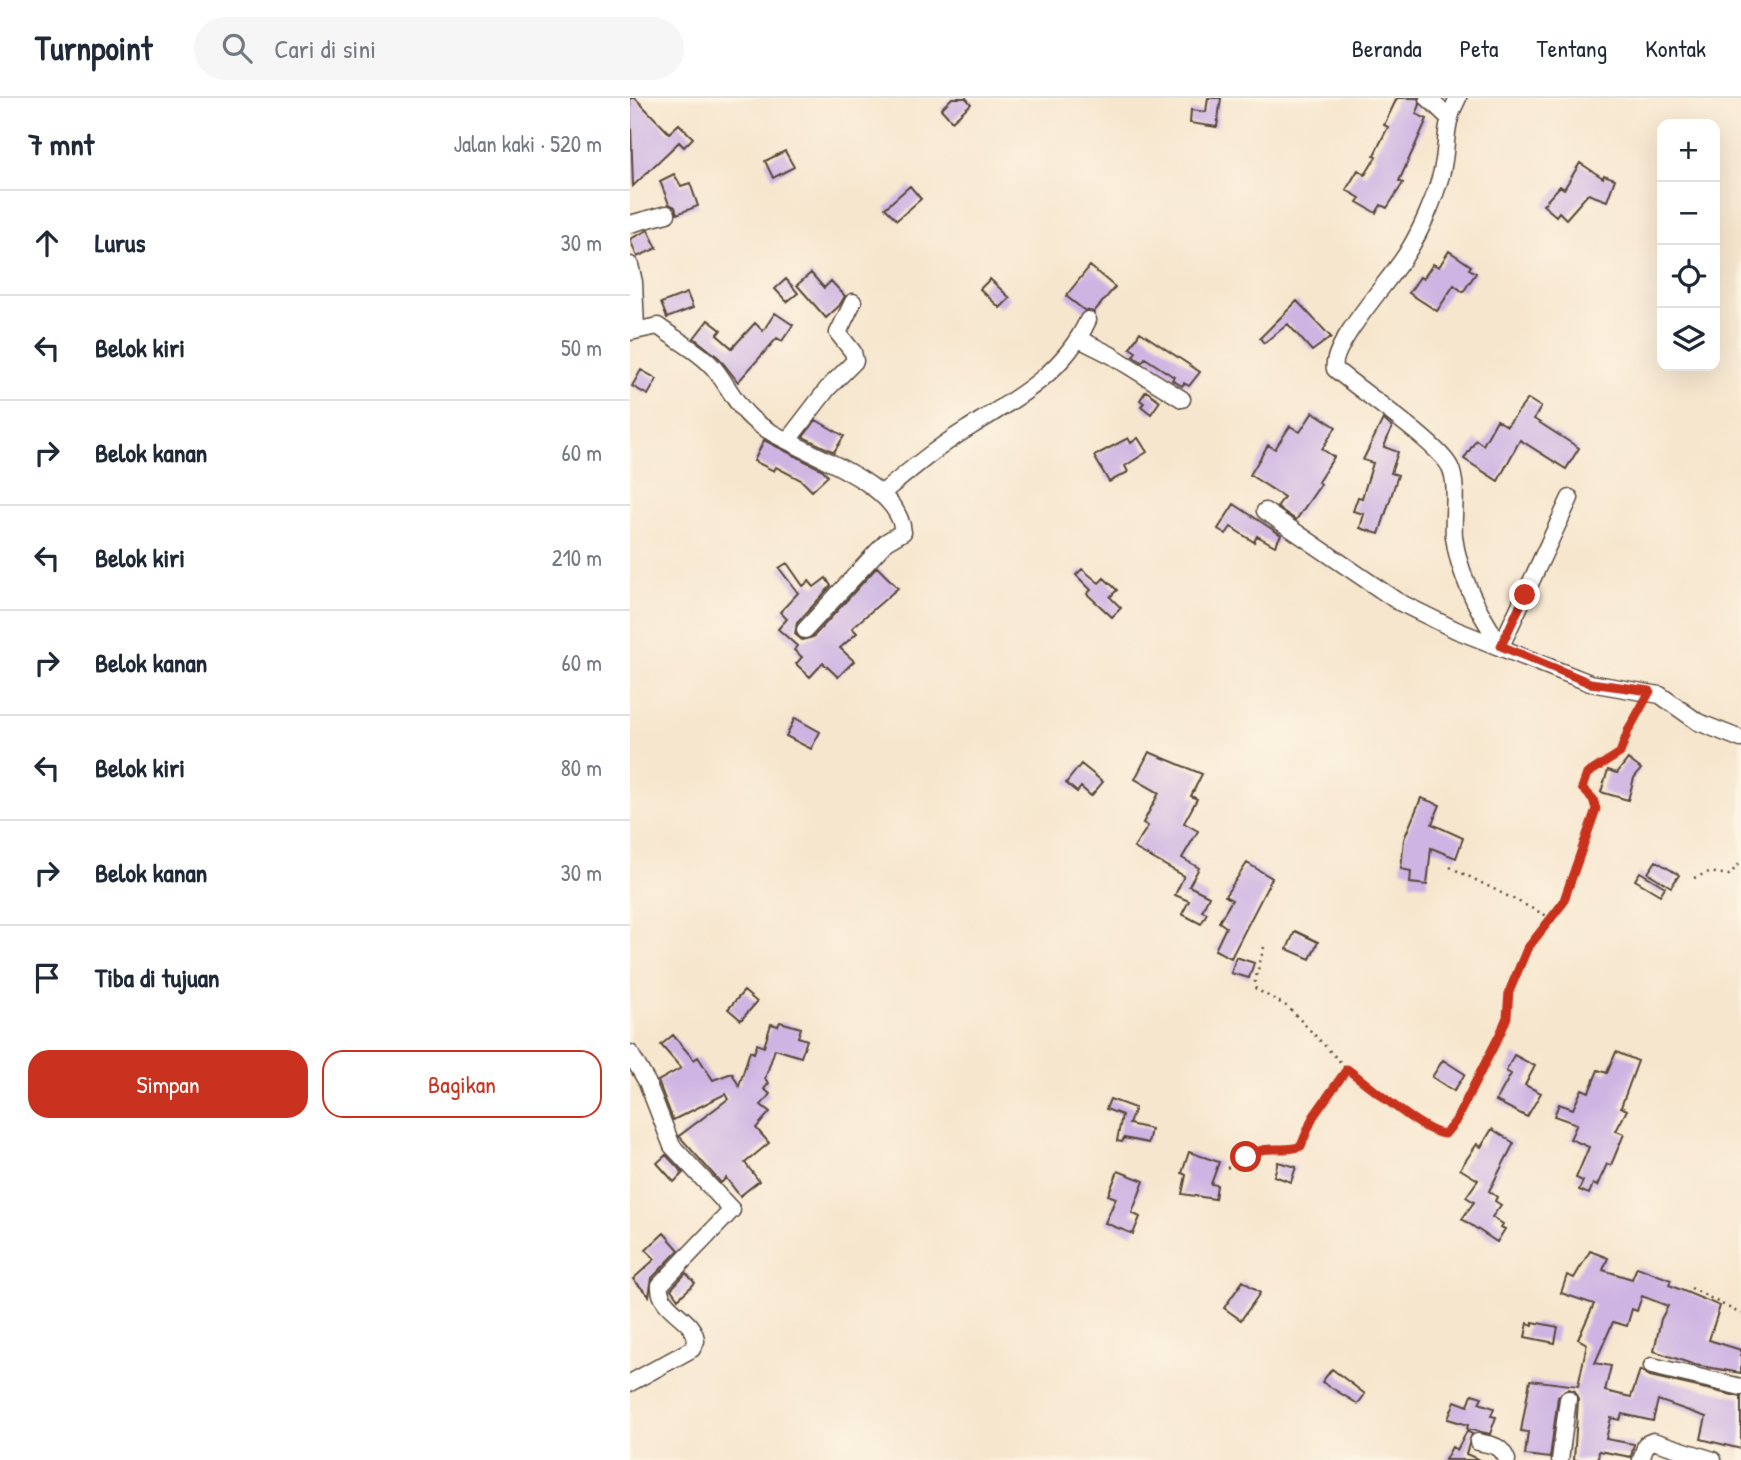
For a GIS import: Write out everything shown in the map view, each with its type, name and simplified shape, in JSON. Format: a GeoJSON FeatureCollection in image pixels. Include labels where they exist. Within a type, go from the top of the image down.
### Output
{"type":"FeatureCollection","features":[{"type":"Feature","properties":{"kind":"street"},"geometry":{"type":"LineString","coordinates":[[1428,98],[1448,117]]}},
{"type":"Feature","properties":{"kind":"street"},"geometry":{"type":"LineString","coordinates":[[1458,98],[1448,117],[1441,174],[1408,251],[1341,344],[1333,362],[1335,369],[1405,425],[1449,466],[1453,481],[1454,540],[1466,579],[1486,624],[1501,646]]}},
{"type":"Feature","properties":{"kind":"street"},"geometry":{"type":"LineString","coordinates":[[630,225],[667,214]]}},
{"type":"Feature","properties":{"kind":"street"},"geometry":{"type":"LineString","coordinates":[[630,265],[634,282],[633,330],[658,326],[716,370],[733,397],[753,420],[863,479],[881,494],[901,523],[903,532],[886,542],[805,630]]}},
{"type":"Feature","properties":{"kind":"street"},"geometry":{"type":"LineString","coordinates":[[789,440],[828,388],[855,361],[853,352],[838,333],[853,302]]}},
{"type":"Feature","properties":{"kind":"street"},"geometry":{"type":"LineString","coordinates":[[881,494],[940,447],[1020,398],[1048,374],[1079,339],[1088,320]]}},
{"type":"Feature","properties":{"kind":"street"},"geometry":{"type":"LineString","coordinates":[[1079,339],[1111,355],[1182,399]]}},
{"type":"Feature","properties":{"kind":"street"},"geometry":{"type":"LineString","coordinates":[[1501,646],[1570,498]]}},
{"type":"Feature","properties":{"kind":"street"},"geometry":{"type":"LineString","coordinates":[[1265,511],[1397,601],[1455,630],[1590,683],[1650,691],[1671,702],[1698,722],[1741,739]]}},
{"type":"Feature","properties":{"kind":"street"},"geometry":{"type":"LineString","coordinates":[[630,1053],[647,1082],[672,1146],[732,1210],[660,1285],[660,1293],[665,1302],[694,1330],[696,1341],[692,1349],[630,1383]]}},
{"type":"Feature","properties":{"kind":"street"},"geometry":{"type":"LineString","coordinates":[[1652,1366],[1741,1387]]}},
{"type":"Feature","properties":{"kind":"street"},"geometry":{"type":"LineString","coordinates":[[1560,1460],[1568,1399]]}},
{"type":"Feature","properties":{"kind":"street"},"geometry":{"type":"LineString","coordinates":[[1641,1460],[1646,1444],[1653,1441],[1710,1460]]}},
{"type":"Feature","properties":{"kind":"street"},"geometry":{"type":"LineString","coordinates":[[1478,1442],[1497,1446],[1503,1450],[1507,1460]]}},
{"type":"Feature","properties":{"kind":"path"},"geometry":{"type":"LineString","coordinates":[[1264,947],[1254,985],[1256,989],[1288,1007],[1347,1069],[1434,1132],[1442,1135],[1450,1131],[1507,1017],[1509,992],[1527,949],[1563,903],[1596,809],[1593,799],[1582,788],[1587,774],[1620,753],[1628,731],[1650,691]]}},
{"type":"Feature","properties":{"kind":"path"},"geometry":{"type":"LineString","coordinates":[[1693,878],[1709,872],[1730,875],[1741,862]]}},
{"type":"Feature","properties":{"kind":"path"},"geometry":{"type":"LineString","coordinates":[[1450,867],[1551,918]]}},
{"type":"Feature","properties":{"kind":"path"},"geometry":{"type":"LineString","coordinates":[[1227,1168],[1253,1152],[1268,1147],[1288,1149],[1301,1146],[1313,1117],[1347,1069]]}},
{"type":"Feature","properties":{"kind":"path"},"geometry":{"type":"LineString","coordinates":[[1691,1288],[1741,1314]]}},
{"type":"Feature","properties":{"kind":"building"},"geometry":{"type":"Polygon","coordinates":[[[630,98],[635,98],[669,133],[679,124],[693,138],[684,147],[679,142],[633,186],[630,98]]]}},
{"type":"Feature","properties":{"kind":"building"},"geometry":{"type":"Polygon","coordinates":[[[952,98],[966,98],[971,104],[952,121],[941,109],[952,98]]]}},
{"type":"Feature","properties":{"kind":"building"},"geometry":{"type":"Polygon","coordinates":[[[1208,98],[1221,98],[1217,127],[1190,123],[1191,110],[1206,112],[1208,98]]]}},
{"type":"Feature","properties":{"kind":"building"},"geometry":{"type":"Polygon","coordinates":[[[1397,98],[1418,98],[1420,105],[1416,114],[1427,119],[1399,181],[1403,183],[1387,208],[1381,205],[1376,213],[1357,202],[1360,198],[1346,190],[1358,170],[1365,175],[1376,157],[1374,155],[1388,127],[1384,125],[1397,98]]]}},
{"type":"Feature","properties":{"kind":"building"},"geometry":{"type":"Polygon","coordinates":[[[785,151],[794,167],[773,178],[765,161],[785,151]]]}},
{"type":"Feature","properties":{"kind":"building"},"geometry":{"type":"Polygon","coordinates":[[[1580,163],[1603,178],[1604,175],[1615,179],[1607,201],[1588,194],[1566,219],[1559,212],[1556,216],[1543,205],[1560,186],[1564,189],[1580,163]]]}},
{"type":"Feature","properties":{"kind":"building"},"geometry":{"type":"Polygon","coordinates":[[[674,174],[681,186],[690,183],[698,206],[677,214],[675,207],[669,204],[660,181],[674,174]]]}},
{"type":"Feature","properties":{"kind":"building"},"geometry":{"type":"Polygon","coordinates":[[[910,186],[921,199],[897,220],[885,208],[910,186]]]}},
{"type":"Feature","properties":{"kind":"building"},"geometry":{"type":"Polygon","coordinates":[[[648,230],[657,248],[637,257],[630,239],[648,230]]]}},
{"type":"Feature","properties":{"kind":"building"},"geometry":{"type":"Polygon","coordinates":[[[1449,251],[1471,266],[1469,269],[1476,273],[1463,292],[1454,285],[1437,311],[1409,293],[1433,264],[1439,267],[1449,251]]]}},
{"type":"Feature","properties":{"kind":"building"},"geometry":{"type":"Polygon","coordinates":[[[1090,266],[1115,287],[1094,312],[1084,310],[1066,296],[1090,266]]]}},
{"type":"Feature","properties":{"kind":"building"},"geometry":{"type":"Polygon","coordinates":[[[811,273],[824,288],[831,281],[845,296],[826,318],[797,285],[811,273]]]}},
{"type":"Feature","properties":{"kind":"building"},"geometry":{"type":"Polygon","coordinates":[[[786,279],[798,293],[787,302],[775,289],[786,279]]]}},
{"type":"Feature","properties":{"kind":"building"},"geometry":{"type":"Polygon","coordinates":[[[990,279],[1010,298],[1000,308],[980,289],[990,279]]]}},
{"type":"Feature","properties":{"kind":"building"},"geometry":{"type":"Polygon","coordinates":[[[687,293],[693,308],[667,318],[661,303],[687,293]]]}},
{"type":"Feature","properties":{"kind":"building"},"geometry":{"type":"Polygon","coordinates":[[[1297,301],[1331,337],[1312,351],[1288,324],[1264,343],[1260,338],[1297,301]]]}},
{"type":"Feature","properties":{"kind":"building"},"geometry":{"type":"Polygon","coordinates":[[[775,313],[793,325],[782,341],[777,338],[738,382],[719,358],[694,338],[708,320],[721,330],[717,335],[732,348],[755,323],[763,331],[775,313]]]}},
{"type":"Feature","properties":{"kind":"building"},"geometry":{"type":"Polygon","coordinates":[[[1140,332],[1200,372],[1189,386],[1184,383],[1182,386],[1172,380],[1174,377],[1145,358],[1142,362],[1133,356],[1136,352],[1130,348],[1140,332]]]}},
{"type":"Feature","properties":{"kind":"building"},"geometry":{"type":"Polygon","coordinates":[[[641,370],[657,379],[648,395],[632,386],[641,370]]]}},
{"type":"Feature","properties":{"kind":"building"},"geometry":{"type":"Polygon","coordinates":[[[1146,391],[1160,401],[1151,414],[1141,406],[1144,403],[1140,400],[1146,391]]]}},
{"type":"Feature","properties":{"kind":"building"},"geometry":{"type":"Polygon","coordinates":[[[1528,399],[1541,407],[1534,419],[1579,448],[1566,469],[1520,440],[1498,481],[1464,459],[1476,440],[1483,445],[1497,420],[1507,426],[1528,399]]]}},
{"type":"Feature","properties":{"kind":"building"},"geometry":{"type":"Polygon","coordinates":[[[1313,412],[1336,427],[1322,449],[1334,457],[1318,482],[1321,484],[1296,520],[1277,507],[1284,497],[1250,475],[1268,445],[1275,449],[1290,426],[1300,432],[1313,412]]]}},
{"type":"Feature","properties":{"kind":"building"},"geometry":{"type":"Polygon","coordinates":[[[1383,419],[1392,427],[1384,447],[1398,452],[1391,473],[1398,475],[1379,534],[1360,528],[1364,514],[1353,511],[1358,497],[1362,498],[1373,463],[1363,460],[1383,419]]]}},
{"type":"Feature","properties":{"kind":"building"},"geometry":{"type":"Polygon","coordinates":[[[816,420],[844,436],[834,452],[803,437],[816,420]]]}},
{"type":"Feature","properties":{"kind":"building"},"geometry":{"type":"Polygon","coordinates":[[[1128,438],[1131,443],[1138,438],[1147,452],[1125,466],[1128,472],[1109,482],[1094,456],[1128,438]]]}},
{"type":"Feature","properties":{"kind":"building"},"geometry":{"type":"Polygon","coordinates":[[[764,440],[823,470],[828,476],[812,491],[801,480],[776,467],[774,471],[754,461],[764,440]]]}},
{"type":"Feature","properties":{"kind":"building"},"geometry":{"type":"Polygon","coordinates":[[[1234,504],[1281,535],[1275,546],[1257,536],[1254,542],[1231,527],[1226,534],[1218,529],[1234,504]]]}},
{"type":"Feature","properties":{"kind":"building"},"geometry":{"type":"Polygon","coordinates":[[[787,563],[803,586],[809,581],[814,587],[826,578],[831,586],[797,623],[795,634],[802,640],[813,637],[877,567],[898,588],[852,628],[857,633],[840,648],[854,661],[838,677],[823,663],[810,677],[796,664],[802,657],[794,650],[797,646],[778,629],[787,619],[780,612],[798,593],[779,568],[787,563]]]}},
{"type":"Feature","properties":{"kind":"building"},"geometry":{"type":"Polygon","coordinates":[[[1082,569],[1099,583],[1104,578],[1117,590],[1110,597],[1121,608],[1112,617],[1087,594],[1091,590],[1076,575],[1082,569]]]}},
{"type":"Feature","properties":{"kind":"building"},"geometry":{"type":"Polygon","coordinates":[[[795,718],[820,732],[811,749],[786,736],[795,718]]]}},
{"type":"Feature","properties":{"kind":"building"},"geometry":{"type":"Polygon","coordinates":[[[1149,752],[1202,774],[1191,796],[1197,799],[1184,823],[1198,831],[1182,858],[1199,868],[1189,886],[1209,896],[1202,911],[1207,913],[1201,924],[1182,914],[1189,901],[1175,895],[1184,876],[1134,848],[1148,826],[1143,823],[1159,793],[1135,779],[1149,752]]]}},
{"type":"Feature","properties":{"kind":"building"},"geometry":{"type":"Polygon","coordinates":[[[1628,759],[1641,769],[1634,778],[1628,800],[1601,792],[1608,770],[1617,773],[1628,759]]]}},
{"type":"Feature","properties":{"kind":"building"},"geometry":{"type":"Polygon","coordinates":[[[1081,764],[1103,782],[1091,796],[1081,787],[1077,792],[1066,783],[1081,764]]]}},
{"type":"Feature","properties":{"kind":"building"},"geometry":{"type":"Polygon","coordinates":[[[1421,798],[1440,805],[1432,824],[1463,838],[1456,858],[1431,848],[1427,885],[1410,883],[1411,871],[1401,869],[1404,839],[1421,798]]]}},
{"type":"Feature","properties":{"kind":"building"},"geometry":{"type":"Polygon","coordinates":[[[1656,861],[1679,875],[1671,887],[1648,873],[1656,861]]]}},
{"type":"Feature","properties":{"kind":"building"},"geometry":{"type":"Polygon","coordinates":[[[1247,863],[1272,878],[1231,958],[1215,950],[1226,927],[1219,922],[1232,900],[1225,896],[1247,863]]]}},
{"type":"Feature","properties":{"kind":"building"},"geometry":{"type":"Polygon","coordinates":[[[1640,872],[1665,887],[1660,895],[1635,880],[1640,872]]]}},
{"type":"Feature","properties":{"kind":"building"},"geometry":{"type":"Polygon","coordinates":[[[1295,931],[1318,942],[1310,959],[1287,949],[1295,931]]]}},
{"type":"Feature","properties":{"kind":"building"},"geometry":{"type":"Polygon","coordinates":[[[1236,957],[1254,963],[1249,978],[1231,973],[1236,957]]]}},
{"type":"Feature","properties":{"kind":"building"},"geometry":{"type":"Polygon","coordinates":[[[744,991],[757,1002],[741,1020],[728,1009],[744,991]]]}},
{"type":"Feature","properties":{"kind":"building"},"geometry":{"type":"Polygon","coordinates":[[[780,1022],[801,1028],[798,1037],[807,1040],[801,1057],[775,1049],[765,1079],[769,1083],[764,1089],[770,1094],[761,1105],[770,1112],[756,1128],[769,1143],[745,1163],[759,1181],[740,1196],[726,1178],[721,1183],[679,1136],[728,1099],[725,1094],[673,1120],[658,1081],[681,1068],[661,1045],[673,1035],[694,1060],[698,1057],[713,1080],[732,1073],[739,1086],[750,1051],[754,1053],[757,1044],[764,1047],[771,1024],[778,1026],[780,1022]]]}},
{"type":"Feature","properties":{"kind":"building"},"geometry":{"type":"Polygon","coordinates":[[[1616,1052],[1638,1061],[1621,1107],[1627,1110],[1616,1131],[1624,1134],[1611,1165],[1607,1164],[1597,1186],[1593,1184],[1589,1194],[1579,1190],[1583,1181],[1576,1178],[1589,1147],[1570,1139],[1577,1124],[1554,1116],[1559,1104],[1573,1109],[1582,1089],[1589,1092],[1598,1070],[1607,1073],[1616,1052]]]}},
{"type":"Feature","properties":{"kind":"building"},"geometry":{"type":"Polygon","coordinates":[[[1514,1055],[1535,1066],[1525,1085],[1541,1093],[1527,1117],[1496,1101],[1511,1074],[1506,1071],[1514,1055]]]}},
{"type":"Feature","properties":{"kind":"building"},"geometry":{"type":"Polygon","coordinates":[[[1443,1060],[1465,1074],[1454,1091],[1432,1077],[1443,1060]]]}},
{"type":"Feature","properties":{"kind":"building"},"geometry":{"type":"Polygon","coordinates":[[[1110,1099],[1135,1108],[1129,1124],[1151,1129],[1148,1143],[1124,1138],[1122,1142],[1117,1141],[1122,1115],[1106,1109],[1110,1099]]]}},
{"type":"Feature","properties":{"kind":"building"},"geometry":{"type":"Polygon","coordinates":[[[1492,1129],[1514,1143],[1489,1191],[1497,1197],[1495,1201],[1501,1205],[1492,1217],[1503,1224],[1501,1227],[1505,1229],[1497,1242],[1462,1219],[1474,1202],[1466,1197],[1478,1180],[1460,1169],[1477,1144],[1481,1147],[1492,1129]]]}},
{"type":"Feature","properties":{"kind":"building"},"geometry":{"type":"Polygon","coordinates":[[[1189,1152],[1219,1162],[1211,1184],[1217,1185],[1215,1199],[1182,1194],[1186,1175],[1182,1173],[1189,1152]]]}},
{"type":"Feature","properties":{"kind":"building"},"geometry":{"type":"Polygon","coordinates":[[[666,1155],[683,1173],[674,1182],[657,1163],[666,1155]]]}},
{"type":"Feature","properties":{"kind":"building"},"geometry":{"type":"Polygon","coordinates":[[[1278,1162],[1296,1167],[1291,1182],[1274,1176],[1278,1162]]]}},
{"type":"Feature","properties":{"kind":"building"},"geometry":{"type":"Polygon","coordinates":[[[1118,1171],[1144,1181],[1132,1213],[1140,1217],[1133,1234],[1105,1223],[1116,1198],[1108,1195],[1118,1171]]]}},
{"type":"Feature","properties":{"kind":"building"},"geometry":{"type":"Polygon","coordinates":[[[664,1233],[679,1250],[652,1278],[649,1296],[633,1279],[655,1259],[646,1250],[664,1233]]]}},
{"type":"Feature","properties":{"kind":"building"},"geometry":{"type":"Polygon","coordinates":[[[1590,1251],[1608,1258],[1603,1270],[1632,1279],[1637,1267],[1671,1280],[1669,1285],[1720,1306],[1709,1340],[1741,1350],[1741,1373],[1695,1365],[1654,1351],[1661,1319],[1668,1306],[1642,1296],[1637,1311],[1632,1309],[1627,1326],[1613,1322],[1595,1363],[1611,1366],[1605,1391],[1631,1397],[1640,1370],[1650,1376],[1741,1397],[1741,1449],[1701,1439],[1706,1417],[1658,1400],[1653,1421],[1622,1414],[1620,1420],[1611,1418],[1606,1439],[1634,1444],[1631,1457],[1599,1451],[1598,1460],[1574,1460],[1578,1400],[1575,1391],[1569,1389],[1558,1397],[1550,1458],[1525,1455],[1528,1432],[1521,1431],[1530,1380],[1578,1386],[1587,1344],[1578,1339],[1594,1304],[1561,1293],[1567,1275],[1574,1278],[1590,1251]]]}},
{"type":"Feature","properties":{"kind":"building"},"geometry":{"type":"Polygon","coordinates":[[[686,1273],[695,1283],[678,1299],[671,1289],[686,1273]]]}},
{"type":"Feature","properties":{"kind":"building"},"geometry":{"type":"Polygon","coordinates":[[[1243,1281],[1260,1293],[1241,1320],[1224,1308],[1243,1281]]]}},
{"type":"Feature","properties":{"kind":"building"},"geometry":{"type":"Polygon","coordinates":[[[1533,1322],[1558,1327],[1555,1343],[1525,1337],[1528,1323],[1533,1325],[1533,1322]]]}},
{"type":"Feature","properties":{"kind":"building"},"geometry":{"type":"Polygon","coordinates":[[[1332,1369],[1365,1394],[1358,1404],[1322,1382],[1332,1369]]]}},
{"type":"Feature","properties":{"kind":"building"},"geometry":{"type":"Polygon","coordinates":[[[1472,1394],[1482,1397],[1479,1403],[1494,1408],[1491,1416],[1496,1417],[1490,1434],[1467,1429],[1468,1425],[1448,1419],[1455,1401],[1468,1406],[1472,1394]]]}},
{"type":"Feature","properties":{"kind":"building"},"geometry":{"type":"Polygon","coordinates":[[[1467,1431],[1472,1434],[1466,1454],[1480,1460],[1445,1460],[1452,1447],[1457,1450],[1467,1431]]]}},
{"type":"Feature","properties":{"kind":"route"},"geometry":{"type":"LineString","coordinates":[[1246,1157],[1268,1147],[1295,1149],[1301,1146],[1313,1117],[1347,1069],[1387,1101],[1434,1132],[1445,1134],[1455,1122],[1501,1032],[1507,1017],[1509,992],[1527,949],[1563,903],[1596,809],[1593,799],[1582,788],[1587,774],[1590,770],[1615,759],[1620,753],[1628,731],[1650,691],[1599,686],[1501,646],[1525,595]]}}]}
